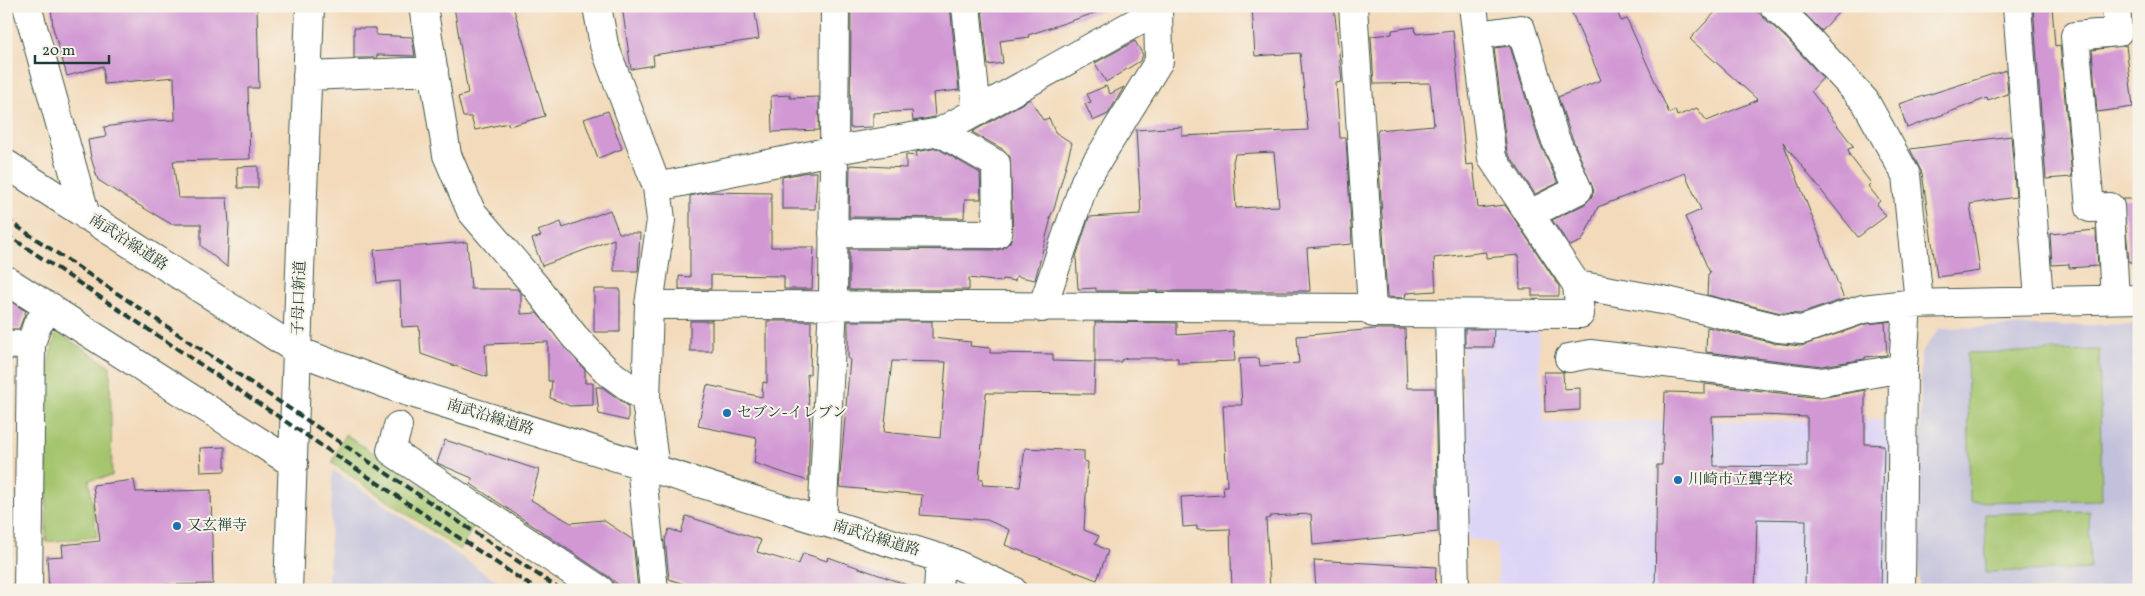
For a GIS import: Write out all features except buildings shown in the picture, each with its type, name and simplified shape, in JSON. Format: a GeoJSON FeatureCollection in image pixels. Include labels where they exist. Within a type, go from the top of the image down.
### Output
{"type":"FeatureCollection","features":[{"type":"Feature","properties":{"kind":"street"},"geometry":{"type":"LineString","coordinates":[[27,6],[86,216]]}},
{"type":"Feature","properties":{"kind":"street","name":"子母口新道"},"geometry":{"type":"LineString","coordinates":[[288,590],[310,6]]}},
{"type":"Feature","properties":{"kind":"street"},"geometry":{"type":"LineString","coordinates":[[423,6],[447,156],[471,212],[581,343],[607,371],[646,400]]}},
{"type":"Feature","properties":{"kind":"street"},"geometry":{"type":"LineString","coordinates":[[597,6],[604,45],[657,187],[661,220],[649,305],[646,400],[654,590]]}},
{"type":"Feature","properties":{"kind":"street"},"geometry":{"type":"LineString","coordinates":[[822,522],[833,304],[836,150],[835,6]]}},
{"type":"Feature","properties":{"kind":"street"},"geometry":{"type":"LineString","coordinates":[[966,6],[976,112]]}},
{"type":"Feature","properties":{"kind":"street"},"geometry":{"type":"LineString","coordinates":[[1353,6],[1373,313],[1580,314],[1577,285],[1492,158],[1473,6]]}},
{"type":"Feature","properties":{"kind":"street"},"geometry":{"type":"LineString","coordinates":[[1774,6],[1798,28],[1865,101],[1906,175],[1913,303],[1903,368],[1901,590]]}},
{"type":"Feature","properties":{"kind":"street"},"geometry":{"type":"LineString","coordinates":[[2018,6],[2039,300]]}},
{"type":"Feature","properties":{"kind":"street"},"geometry":{"type":"LineString","coordinates":[[1577,285],[1668,301],[1778,328],[1802,330],[1863,309],[1913,303],[2127,299],[2110,207],[2090,208],[2076,36],[2118,32],[2116,6]]}},
{"type":"Feature","properties":{"kind":"street"},"geometry":{"type":"LineString","coordinates":[[657,187],[836,150],[940,132],[1158,8],[1159,61],[1085,182],[1042,308]]}},
{"type":"Feature","properties":{"kind":"street"},"geometry":{"type":"LineString","coordinates":[[1477,34],[1521,29],[1554,136],[1578,190],[1530,214]]}},
{"type":"Feature","properties":{"kind":"street"},"geometry":{"type":"LineString","coordinates":[[307,76],[434,71]]}},
{"type":"Feature","properties":{"kind":"street"},"geometry":{"type":"LineString","coordinates":[[833,233],[997,234],[996,164],[940,132]]}},
{"type":"Feature","properties":{"kind":"street","name":"南武沿線道路"},"geometry":{"type":"LineString","coordinates":[[6,164],[298,352],[405,391],[940,558],[1012,590]]}},
{"type":"Feature","properties":{"kind":"street"},"geometry":{"type":"LineString","coordinates":[[6,280],[294,464]]}},
{"type":"Feature","properties":{"kind":"street"},"geometry":{"type":"LineString","coordinates":[[649,305],[833,304],[1042,308],[1372,308]]}},
{"type":"Feature","properties":{"kind":"street"},"geometry":{"type":"LineString","coordinates":[[28,590],[19,344],[51,307]]}},
{"type":"Feature","properties":{"kind":"street"},"geometry":{"type":"LineString","coordinates":[[1449,314],[1456,590]]}},
{"type":"Feature","properties":{"kind":"street"},"geometry":{"type":"LineString","coordinates":[[1569,358],[1590,354],[1822,382],[1903,368]]}},
{"type":"Feature","properties":{"kind":"street"},"geometry":{"type":"LineString","coordinates":[[398,426],[391,451],[600,590]]}},
{"type":"Feature","properties":{"kind":"street"},"geometry":{"type":"LineString","coordinates":[[938,590],[940,558]]}},
{"type":"Feature","properties":{"kind":"shaded area","name":"川崎市立聾学校"},"geometry":{"type":"Polygon","coordinates":[[[1466,323],[1538,323],[1543,422],[1890,420],[1888,590],[1498,590],[1496,544],[1467,538],[1462,330],[1466,323]]]}},
{"type":"Feature","properties":{"kind":"shaded area"},"geometry":{"type":"Polygon","coordinates":[[[2139,324],[2139,590],[1919,590],[1921,353],[1940,328],[2139,324]]]}},
{"type":"Feature","properties":{"kind":"shaded area"},"geometry":{"type":"Polygon","coordinates":[[[333,470],[510,590],[328,590],[333,470]]]}},
{"type":"Feature","properties":{"kind":"green space"},"geometry":{"type":"Polygon","coordinates":[[[57,332],[110,366],[112,476],[89,480],[97,537],[46,542],[48,362],[57,332]]]}},
{"type":"Feature","properties":{"kind":"green space"},"geometry":{"type":"Polygon","coordinates":[[[2099,350],[2102,500],[1970,502],[1967,353],[2099,350]]]}},
{"type":"Feature","properties":{"kind":"green space"},"geometry":{"type":"Polygon","coordinates":[[[345,434],[476,522],[460,550],[332,463],[345,434]]]}},
{"type":"Feature","properties":{"kind":"green space"},"geometry":{"type":"Polygon","coordinates":[[[2089,511],[2090,569],[1986,572],[1985,514],[2089,511]]]}},
{"type":"Feature","properties":{"kind":"railway"},"geometry":{"type":"LineString","coordinates":[[6,219],[561,590]]}},
{"type":"Feature","properties":{"kind":"railway"},"geometry":{"type":"LineString","coordinates":[[6,234],[537,590]]}},
{"type":"Feature","properties":{"kind":"place","name":"セブン-イレブン"},"geometry":{"type":"Point","coordinates":[727,413]}},
{"type":"Feature","properties":{"kind":"place","name":"川崎市立聾学校"},"geometry":{"type":"Point","coordinates":[1678,480]}},
{"type":"Feature","properties":{"kind":"place","name":"又玄禅寺"},"geometry":{"type":"Point","coordinates":[177,526]}}]}
